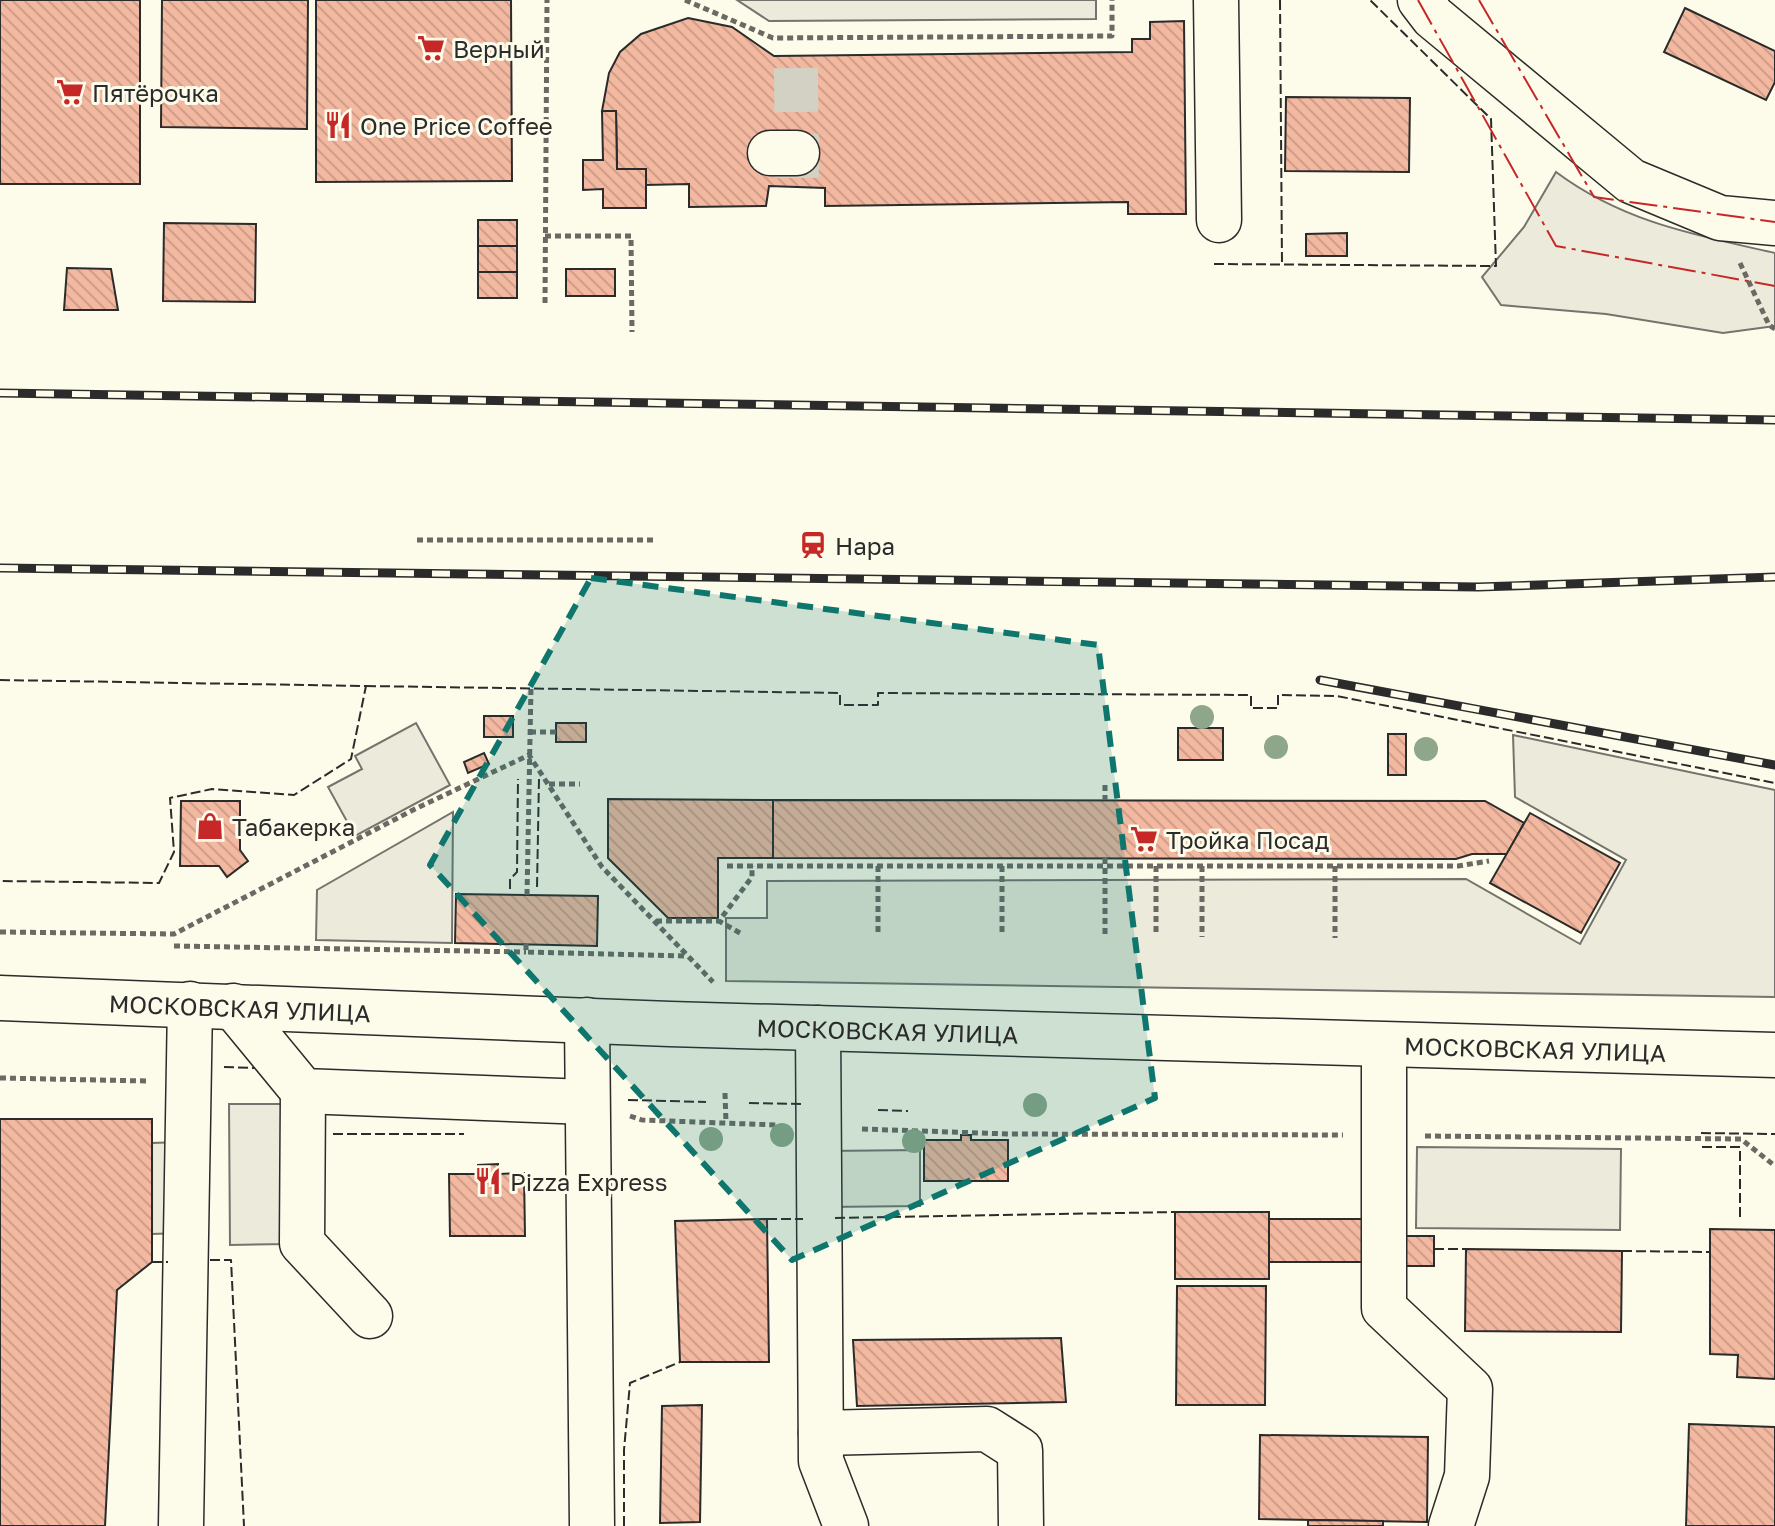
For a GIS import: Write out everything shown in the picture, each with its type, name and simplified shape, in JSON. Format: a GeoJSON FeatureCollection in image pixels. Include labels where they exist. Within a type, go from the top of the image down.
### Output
{"type":"FeatureCollection","features":[{"type":"Feature","properties":{"kind":"main road"},"geometry":{"type":"LineString","coordinates":[[1216,0],[1219,220]]}},
{"type":"Feature","properties":{"kind":"main road"},"geometry":{"type":"LineString","coordinates":[[1420,0],[1433,17],[1631,181],[1720,218],[1775,223]]}},
{"type":"Feature","properties":{"kind":"main road","name":"МОСКОВСКАЯ УЛИЦА"},"geometry":{"type":"LineString","coordinates":[[0,998],[818,1028],[1775,1055]]}},
{"type":"Feature","properties":{"kind":"main road"},"geometry":{"type":"LineString","coordinates":[[181,1526],[189,1082],[211,1005],[303,1091],[587,1102]]}},
{"type":"Feature","properties":{"kind":"main road"},"geometry":{"type":"LineString","coordinates":[[587,1020],[592,1526]]}},
{"type":"Feature","properties":{"kind":"main road"},"geometry":{"type":"LineString","coordinates":[[818,1028],[821,1461],[846,1526]]}},
{"type":"Feature","properties":{"kind":"main road"},"geometry":{"type":"LineString","coordinates":[[1384,1045],[1384,1308],[1470,1389],[1467,1476],[1451,1526]]}},
{"type":"Feature","properties":{"kind":"main road"},"geometry":{"type":"LineString","coordinates":[[303,1091],[302,1243],[370,1316]]}},
{"type":"Feature","properties":{"kind":"main road"},"geometry":{"type":"LineString","coordinates":[[821,1433],[987,1429],[1020,1450],[1021,1526]]}},
{"type":"Feature","properties":{"kind":"path"},"geometry":{"type":"LineString","coordinates":[[545,303],[547,0]]}},
{"type":"Feature","properties":{"kind":"path"},"geometry":{"type":"LineString","coordinates":[[685,0],[773,38],[804,38],[1112,36],[1112,0]]}},
{"type":"Feature","properties":{"kind":"path"},"geometry":{"type":"LineString","coordinates":[[545,236],[631,236],[632,332]]}},
{"type":"Feature","properties":{"kind":"path"},"geometry":{"type":"LineString","coordinates":[[1735,257],[1745,268],[1769,325],[1775,329]]}},
{"type":"Feature","properties":{"kind":"path"},"geometry":{"type":"LineString","coordinates":[[417,540],[655,540]]}},
{"type":"Feature","properties":{"kind":"path"},"geometry":{"type":"LineString","coordinates":[[527,895],[531,687]]}},
{"type":"Feature","properties":{"kind":"path"},"geometry":{"type":"LineString","coordinates":[[530,732],[556,732]]}},
{"type":"Feature","properties":{"kind":"path"},"geometry":{"type":"LineString","coordinates":[[529,755],[602,867],[722,991]]}},
{"type":"Feature","properties":{"kind":"path"},"geometry":{"type":"LineString","coordinates":[[0,932],[174,934],[415,809],[529,755]]}},
{"type":"Feature","properties":{"kind":"path"},"geometry":{"type":"LineString","coordinates":[[548,784],[580,784]]}},
{"type":"Feature","properties":{"kind":"path"},"geometry":{"type":"LineString","coordinates":[[1105,785],[1105,800]]}},
{"type":"Feature","properties":{"kind":"path"},"geometry":{"type":"LineString","coordinates":[[1105,858],[1105,936]]}},
{"type":"Feature","properties":{"kind":"path"},"geometry":{"type":"LineString","coordinates":[[727,866],[1458,866],[1489,861]]}},
{"type":"Feature","properties":{"kind":"path"},"geometry":{"type":"LineString","coordinates":[[719,921],[752,877],[752,866]]}},
{"type":"Feature","properties":{"kind":"path"},"geometry":{"type":"LineString","coordinates":[[878,866],[878,934]]}},
{"type":"Feature","properties":{"kind":"path"},"geometry":{"type":"LineString","coordinates":[[1002,866],[1002,935]]}},
{"type":"Feature","properties":{"kind":"path"},"geometry":{"type":"LineString","coordinates":[[1156,866],[1156,936]]}},
{"type":"Feature","properties":{"kind":"path"},"geometry":{"type":"LineString","coordinates":[[1202,866],[1202,937]]}},
{"type":"Feature","properties":{"kind":"path"},"geometry":{"type":"LineString","coordinates":[[1335,866],[1335,938]]}},
{"type":"Feature","properties":{"kind":"path"},"geometry":{"type":"LineString","coordinates":[[654,921],[719,921],[740,933]]}},
{"type":"Feature","properties":{"kind":"path"},"geometry":{"type":"LineString","coordinates":[[526,944],[526,952]]}},
{"type":"Feature","properties":{"kind":"path"},"geometry":{"type":"LineString","coordinates":[[174,946],[688,956]]}},
{"type":"Feature","properties":{"kind":"path"},"geometry":{"type":"LineString","coordinates":[[0,1078],[189,1082]]}},
{"type":"Feature","properties":{"kind":"path"},"geometry":{"type":"LineString","coordinates":[[725,1093],[726,1123]]}},
{"type":"Feature","properties":{"kind":"path"},"geometry":{"type":"LineString","coordinates":[[587,1102],[642,1120],[1010,1134]]}},
{"type":"Feature","properties":{"kind":"highlighted area"},"geometry":{"type":"Polygon","coordinates":[[[591,578],[1098,645],[1155,1098],[792,1260],[430,865],[591,578]]]}},
{"type":"Feature","properties":{"kind":"shaded area"},"geometry":{"type":"Polygon","coordinates":[[[737,0],[1096,0],[1096,19],[769,21],[737,0]]]}},
{"type":"Feature","properties":{"kind":"shaded area"},"geometry":{"type":"Polygon","coordinates":[[[1556,172],[1581,189],[1634,215],[1688,233],[1775,253],[1775,326],[1723,333],[1606,314],[1501,305],[1482,277],[1524,227],[1556,172]]]}},
{"type":"Feature","properties":{"kind":"shaded area"},"geometry":{"type":"Polygon","coordinates":[[[416,723],[450,785],[355,836],[328,787],[362,769],[355,756],[416,723]]]}},
{"type":"Feature","properties":{"kind":"shaded area"},"geometry":{"type":"Polygon","coordinates":[[[1513,735],[1775,790],[1775,997],[726,981],[726,918],[767,918],[767,881],[1466,879],[1580,944],[1626,860],[1515,797],[1513,735]]]}},
{"type":"Feature","properties":{"kind":"shaded area"},"geometry":{"type":"Polygon","coordinates":[[[453,812],[452,943],[316,940],[317,890],[453,812]]]}},
{"type":"Feature","properties":{"kind":"shaded area"},"geometry":{"type":"Polygon","coordinates":[[[229,1104],[286,1104],[287,1244],[230,1245],[229,1104]]]}},
{"type":"Feature","properties":{"kind":"shaded area"},"geometry":{"type":"Polygon","coordinates":[[[181,1142],[182,1233],[152,1234],[152,1143],[181,1142]]]}},
{"type":"Feature","properties":{"kind":"shaded area"},"geometry":{"type":"Polygon","coordinates":[[[1417,1147],[1621,1149],[1620,1230],[1416,1228],[1417,1147]]]}},
{"type":"Feature","properties":{"kind":"shaded area"},"geometry":{"type":"Polygon","coordinates":[[[920,1150],[920,1206],[825,1207],[825,1151],[920,1150]]]}},
{"type":"Feature","properties":{"kind":"building","name":"Пятёрочка"},"geometry":{"type":"Polygon","coordinates":[[[0,0],[140,0],[140,184],[0,184],[0,0]]]}},
{"type":"Feature","properties":{"kind":"building"},"geometry":{"type":"Polygon","coordinates":[[[162,0],[308,0],[307,129],[161,127],[162,0]]]}},
{"type":"Feature","properties":{"kind":"building"},"geometry":{"type":"Polygon","coordinates":[[[316,0],[511,0],[512,181],[316,182],[316,0]]]}},
{"type":"Feature","properties":{"kind":"building"},"geometry":{"type":"Polygon","coordinates":[[[1685,8],[1775,51],[1775,82],[1766,100],[1664,52],[1685,8]]]}},
{"type":"Feature","properties":{"kind":"building"},"geometry":{"type":"Polygon","coordinates":[[[688,18],[732,27],[774,56],[1132,52],[1132,39],[1150,39],[1150,22],[1184,21],[1186,214],[1128,214],[1128,202],[825,206],[825,188],[769,186],[766,206],[689,207],[689,184],[646,185],[646,169],[617,169],[616,111],[602,111],[609,73],[620,52],[641,34],[688,18]]]}},
{"type":"Feature","properties":{"kind":"building"},"geometry":{"type":"Polygon","coordinates":[[[1286,97],[1410,98],[1409,172],[1285,171],[1286,97]]]}},
{"type":"Feature","properties":{"kind":"building"},"geometry":{"type":"Polygon","coordinates":[[[602,111],[616,111],[617,169],[646,169],[646,208],[603,208],[603,189],[583,190],[583,160],[603,160],[602,111]]]}},
{"type":"Feature","properties":{"kind":"building"},"geometry":{"type":"Polygon","coordinates":[[[478,220],[517,220],[517,246],[478,246],[478,220]]]}},
{"type":"Feature","properties":{"kind":"building"},"geometry":{"type":"Polygon","coordinates":[[[164,223],[256,224],[255,302],[163,301],[164,223]]]}},
{"type":"Feature","properties":{"kind":"building"},"geometry":{"type":"Polygon","coordinates":[[[1347,233],[1347,256],[1306,256],[1306,234],[1347,233]]]}},
{"type":"Feature","properties":{"kind":"building"},"geometry":{"type":"Polygon","coordinates":[[[478,246],[517,246],[517,272],[478,272],[478,246]]]}},
{"type":"Feature","properties":{"kind":"building"},"geometry":{"type":"Polygon","coordinates":[[[67,268],[111,269],[118,310],[64,310],[67,268]]]}},
{"type":"Feature","properties":{"kind":"building"},"geometry":{"type":"Polygon","coordinates":[[[566,269],[615,269],[615,296],[566,296],[566,269]]]}},
{"type":"Feature","properties":{"kind":"building"},"geometry":{"type":"Polygon","coordinates":[[[478,272],[517,272],[517,298],[478,298],[478,272]]]}},
{"type":"Feature","properties":{"kind":"building"},"geometry":{"type":"Polygon","coordinates":[[[484,716],[513,716],[513,737],[484,737],[484,716]]]}},
{"type":"Feature","properties":{"kind":"building"},"geometry":{"type":"Polygon","coordinates":[[[556,723],[586,723],[586,742],[556,742],[556,723]]]}},
{"type":"Feature","properties":{"kind":"building"},"geometry":{"type":"Polygon","coordinates":[[[1178,728],[1223,728],[1223,760],[1178,760],[1178,728]]]}},
{"type":"Feature","properties":{"kind":"building"},"geometry":{"type":"Polygon","coordinates":[[[1388,734],[1406,734],[1406,775],[1388,775],[1388,734]]]}},
{"type":"Feature","properties":{"kind":"building"},"geometry":{"type":"Polygon","coordinates":[[[484,753],[489,764],[468,773],[464,762],[484,753]]]}},
{"type":"Feature","properties":{"kind":"building"},"geometry":{"type":"Polygon","coordinates":[[[608,799],[773,800],[773,858],[718,858],[718,918],[668,918],[608,858],[608,799]]]}},
{"type":"Feature","properties":{"kind":"building","name":"Тройка Посад"},"geometry":{"type":"Polygon","coordinates":[[[773,800],[1485,801],[1524,823],[1507,854],[1472,854],[1456,859],[773,858],[773,800]]]}},
{"type":"Feature","properties":{"kind":"building","name":"Табакерка"},"geometry":{"type":"Polygon","coordinates":[[[181,801],[240,801],[240,850],[248,861],[227,877],[219,866],[180,866],[181,801]]]}},
{"type":"Feature","properties":{"kind":"building"},"geometry":{"type":"Polygon","coordinates":[[[1530,813],[1620,863],[1581,933],[1490,883],[1530,813]]]}},
{"type":"Feature","properties":{"kind":"building"},"geometry":{"type":"Polygon","coordinates":[[[456,894],[598,896],[597,946],[455,943],[456,894]]]}},
{"type":"Feature","properties":{"kind":"building"},"geometry":{"type":"Polygon","coordinates":[[[0,1119],[152,1119],[152,1262],[117,1290],[105,1526],[0,1526],[0,1119]]]}},
{"type":"Feature","properties":{"kind":"building"},"geometry":{"type":"Polygon","coordinates":[[[961,1135],[971,1135],[971,1140],[1008,1140],[1008,1181],[924,1181],[924,1140],[961,1140],[961,1135]]]}},
{"type":"Feature","properties":{"kind":"building"},"geometry":{"type":"Polygon","coordinates":[[[498,1164],[498,1174],[524,1173],[525,1236],[450,1236],[449,1174],[478,1174],[478,1165],[498,1164]]]}},
{"type":"Feature","properties":{"kind":"building"},"geometry":{"type":"Polygon","coordinates":[[[1175,1212],[1269,1212],[1269,1279],[1175,1279],[1175,1212]]]}},
{"type":"Feature","properties":{"kind":"building"},"geometry":{"type":"Polygon","coordinates":[[[767,1219],[769,1362],[680,1362],[675,1221],[767,1219]]]}},
{"type":"Feature","properties":{"kind":"building"},"geometry":{"type":"Polygon","coordinates":[[[1269,1219],[1364,1219],[1364,1262],[1269,1262],[1269,1219]]]}},
{"type":"Feature","properties":{"kind":"building"},"geometry":{"type":"Polygon","coordinates":[[[1710,1229],[1775,1230],[1775,1379],[1737,1377],[1738,1355],[1710,1354],[1710,1229]]]}},
{"type":"Feature","properties":{"kind":"building"},"geometry":{"type":"Polygon","coordinates":[[[1398,1236],[1434,1236],[1434,1266],[1398,1266],[1398,1236]]]}},
{"type":"Feature","properties":{"kind":"building"},"geometry":{"type":"Polygon","coordinates":[[[1466,1249],[1622,1251],[1621,1332],[1465,1331],[1466,1249]]]}},
{"type":"Feature","properties":{"kind":"building"},"geometry":{"type":"Polygon","coordinates":[[[1177,1286],[1266,1286],[1265,1405],[1176,1405],[1177,1286]]]}},
{"type":"Feature","properties":{"kind":"building"},"geometry":{"type":"Polygon","coordinates":[[[1061,1338],[1066,1402],[857,1406],[853,1340],[1061,1338]]]}},
{"type":"Feature","properties":{"kind":"building"},"geometry":{"type":"Polygon","coordinates":[[[702,1405],[700,1522],[660,1523],[662,1406],[702,1405]]]}},
{"type":"Feature","properties":{"kind":"building"},"geometry":{"type":"Polygon","coordinates":[[[1689,1424],[1775,1427],[1775,1526],[1686,1526],[1689,1424]]]}},
{"type":"Feature","properties":{"kind":"building"},"geometry":{"type":"Polygon","coordinates":[[[1260,1435],[1428,1437],[1427,1522],[1259,1519],[1260,1435]]]}},
{"type":"Feature","properties":{"kind":"building"},"geometry":{"type":"Polygon","coordinates":[[[1308,1520],[1383,1521],[1383,1526],[1308,1526],[1308,1520]]]}},
{"type":"Feature","properties":{"kind":"tunnel"},"geometry":{"type":"LineString","coordinates":[[796,68],[797,187]]}},
{"type":"Feature","properties":{"kind":"railway"},"geometry":{"type":"LineString","coordinates":[[0,393],[1775,420]]}},
{"type":"Feature","properties":{"kind":"railway"},"geometry":{"type":"LineString","coordinates":[[0,568],[1478,587],[1775,577]]}},
{"type":"Feature","properties":{"kind":"railway"},"geometry":{"type":"LineString","coordinates":[[1320,680],[1775,765]]}},
{"type":"Feature","properties":{"kind":"fence"},"geometry":{"type":"LineString","coordinates":[[1280,0],[1282,264]]}},
{"type":"Feature","properties":{"kind":"fence"},"geometry":{"type":"LineString","coordinates":[[1214,264],[1496,266],[1491,119],[1370,0]]}},
{"type":"Feature","properties":{"kind":"fence"},"geometry":{"type":"LineString","coordinates":[[0,680],[366,686],[351,759],[294,795],[212,789],[170,798],[174,852],[159,883],[0,881]]}},
{"type":"Feature","properties":{"kind":"fence"},"geometry":{"type":"LineString","coordinates":[[366,686],[840,693],[840,705],[878,705],[878,693],[1251,695],[1251,708],[1278,708],[1278,695],[1337,696],[1775,783]]}},
{"type":"Feature","properties":{"kind":"fence"},"geometry":{"type":"LineString","coordinates":[[510,889],[510,879],[517,872],[518,779]]}},
{"type":"Feature","properties":{"kind":"fence"},"geometry":{"type":"LineString","coordinates":[[537,887],[539,779]]}},
{"type":"Feature","properties":{"kind":"fence"},"geometry":{"type":"LineString","coordinates":[[224,1067],[254,1068]]}},
{"type":"Feature","properties":{"kind":"fence"},"geometry":{"type":"LineString","coordinates":[[628,1100],[706,1102]]}},
{"type":"Feature","properties":{"kind":"fence"},"geometry":{"type":"LineString","coordinates":[[749,1103],[803,1104]]}},
{"type":"Feature","properties":{"kind":"fence"},"geometry":{"type":"LineString","coordinates":[[878,1110],[908,1111]]}},
{"type":"Feature","properties":{"kind":"fence"},"geometry":{"type":"LineString","coordinates":[[1701,1133],[1775,1134]]}},
{"type":"Feature","properties":{"kind":"fence"},"geometry":{"type":"LineString","coordinates":[[333,1134],[464,1134]]}},
{"type":"Feature","properties":{"kind":"fence"},"geometry":{"type":"LineString","coordinates":[[1702,1147],[1740,1147],[1740,1218]]}},
{"type":"Feature","properties":{"kind":"fence"},"geometry":{"type":"LineString","coordinates":[[835,1218],[1175,1212]]}},
{"type":"Feature","properties":{"kind":"fence"},"geometry":{"type":"LineString","coordinates":[[767,1219],[803,1219]]}},
{"type":"Feature","properties":{"kind":"fence"},"geometry":{"type":"LineString","coordinates":[[1434,1249],[1466,1249]]}},
{"type":"Feature","properties":{"kind":"fence"},"geometry":{"type":"LineString","coordinates":[[1622,1251],[1711,1252]]}},
{"type":"Feature","properties":{"kind":"fence"},"geometry":{"type":"LineString","coordinates":[[210,1260],[231,1260],[244,1526]]}},
{"type":"Feature","properties":{"kind":"fence"},"geometry":{"type":"LineString","coordinates":[[152,1262],[168,1262]]}},
{"type":"Feature","properties":{"kind":"fence"},"geometry":{"type":"LineString","coordinates":[[624,1526],[624,1450],[630,1383],[680,1362]]}},
{"type":"Feature","properties":{"kind":"power"},"geometry":{"type":"LineString","coordinates":[[1418,0],[1556,246],[1775,286]]}},
{"type":"Feature","properties":{"kind":"power"},"geometry":{"type":"LineString","coordinates":[[1479,0],[1594,197],[1775,222]]}},
{"type":"Feature","properties":{"kind":"place","name":"Верный"},"geometry":{"type":"Point","coordinates":[431,48]}},
{"type":"Feature","properties":{"kind":"place","name":"Пятёрочка"},"geometry":{"type":"Point","coordinates":[70,92]}},
{"type":"Feature","properties":{"kind":"place","name":"One Price Coffee"},"geometry":{"type":"Point","coordinates":[338,125]}},
{"type":"Feature","properties":{"kind":"place","name":"Нара"},"geometry":{"type":"Point","coordinates":[813,545]}},
{"type":"Feature","properties":{"kind":"place","name":"Табакерка"},"geometry":{"type":"Point","coordinates":[210,826]}},
{"type":"Feature","properties":{"kind":"place","name":"Тройка Посад"},"geometry":{"type":"Point","coordinates":[1144,839]}},
{"type":"Feature","properties":{"kind":"place","name":"Pizza Express"},"geometry":{"type":"Point","coordinates":[488,1181]}}]}
